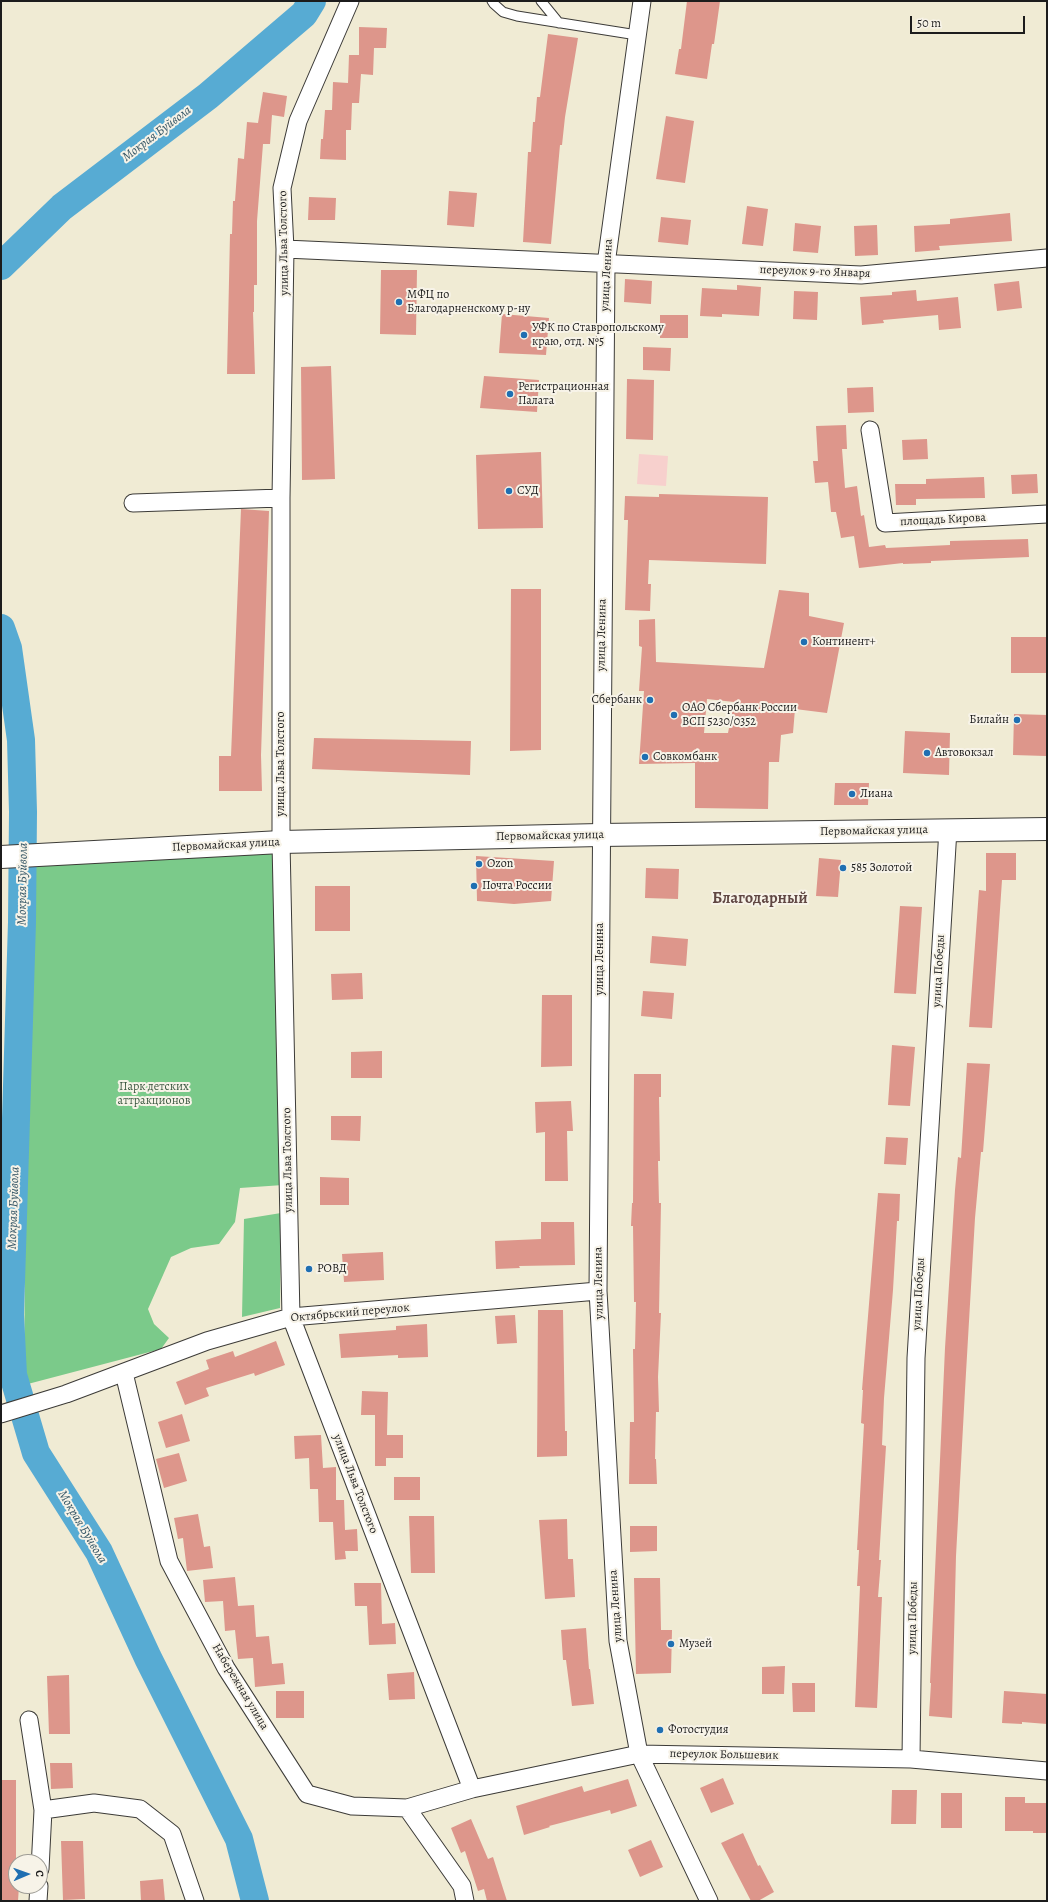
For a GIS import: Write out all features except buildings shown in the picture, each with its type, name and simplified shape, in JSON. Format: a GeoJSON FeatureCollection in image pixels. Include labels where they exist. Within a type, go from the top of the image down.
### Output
{"type":"FeatureCollection","features":[{"type":"Feature","properties":{"kind":"main road","name":"Первомайская улица"},"geometry":{"type":"LineString","coordinates":[[1,857],[282,842],[600,834],[1047,829]]}},
{"type":"Feature","properties":{"kind":"street","name":"улица Льва Толстого"},"geometry":{"type":"LineString","coordinates":[[350,1],[298,121],[282,188],[285,249],[281,498],[282,842],[291,1317],[472,1789]]}},
{"type":"Feature","properties":{"kind":"street","name":"улица Ленина"},"geometry":{"type":"LineString","coordinates":[[642,1],[636,35],[606,264],[600,834],[598,1291],[618,1641],[639,1754],[709,1901]]}},
{"type":"Feature","properties":{"kind":"street","name":"переулок 9-го Января"},"geometry":{"type":"LineString","coordinates":[[285,249],[861,276],[1047,258]]}},
{"type":"Feature","properties":{"kind":"street","name":"площадь Кирова"},"geometry":{"type":"LineString","coordinates":[[870,430],[885,523],[1047,514]]}},
{"type":"Feature","properties":{"kind":"street"},"geometry":{"type":"LineString","coordinates":[[133,502],[281,498]]}},
{"type":"Feature","properties":{"kind":"street","name":"улица Победы"},"geometry":{"type":"LineString","coordinates":[[911,1759],[916,1358],[948,830]]}},
{"type":"Feature","properties":{"kind":"street","name":"Октябрьский переулок"},"geometry":{"type":"LineString","coordinates":[[1,1414],[66,1394],[207,1341],[291,1317],[598,1291]]}},
{"type":"Feature","properties":{"kind":"street","name":"Набережная улица"},"geometry":{"type":"LineString","coordinates":[[124,1373],[169,1561],[226,1668],[307,1794],[352,1806],[407,1808]]}},
{"type":"Feature","properties":{"kind":"street"},"geometry":{"type":"LineString","coordinates":[[29,1720],[43,1810],[41,1854]]}},
{"type":"Feature","properties":{"kind":"street","name":"переулок Большевик"},"geometry":{"type":"LineString","coordinates":[[407,1808],[472,1789],[639,1754],[911,1759],[1047,1771]]}},
{"type":"Feature","properties":{"kind":"street"},"geometry":{"type":"LineString","coordinates":[[43,1810],[94,1803],[140,1810],[172,1834],[195,1901]]}},
{"type":"Feature","properties":{"kind":"street"},"geometry":{"type":"LineString","coordinates":[[407,1808],[462,1886],[465,1901]]}},
{"type":"Feature","properties":{"kind":"lane"},"geometry":{"type":"LineString","coordinates":[[492,1],[503,12],[534,20],[636,35]]}},
{"type":"Feature","properties":{"kind":"lane"},"geometry":{"type":"LineString","coordinates":[[541,1],[559,23]]}},
{"type":"Feature","properties":{"kind":"shaded area"},"geometry":{"type":"Polygon","coordinates":[[[639,454],[668,456],[666,486],[637,484],[639,454]]]}},
{"type":"Feature","properties":{"kind":"green space","name":"Парк детских аттракционов"},"geometry":{"type":"Polygon","coordinates":[[[276,848],[283,1185],[240,1188],[235,1222],[219,1244],[191,1248],[171,1257],[148,1309],[154,1324],[169,1338],[161,1349],[24,1385],[28,866],[276,848]]]}},
{"type":"Feature","properties":{"kind":"green space"},"geometry":{"type":"Polygon","coordinates":[[[281,1213],[280,1308],[242,1317],[244,1219],[281,1213]]]}},
{"type":"Feature","properties":{"kind":"waterway","name":"Мокрая Буйвола"},"geometry":{"type":"LineString","coordinates":[[1,266],[62,207],[208,96],[304,14],[312,1]]}},
{"type":"Feature","properties":{"kind":"waterway","name":"Мокрая Буйвола"},"geometry":{"type":"LineString","coordinates":[[1,628],[8,648],[21,740],[23,812],[22,922],[10,1315],[13,1375],[36,1453],[99,1552],[148,1658],[239,1839],[255,1901]]}},
{"type":"Feature","properties":{"kind":"place","name":"МФЦ по Благодарненскому р-ну"},"geometry":{"type":"Point","coordinates":[399,302]}},
{"type":"Feature","properties":{"kind":"place","name":"УФК по Ставропольскому краю, отд. №5"},"geometry":{"type":"Point","coordinates":[524,335]}},
{"type":"Feature","properties":{"kind":"place","name":"Регистрационная Палата"},"geometry":{"type":"Point","coordinates":[510,394]}},
{"type":"Feature","properties":{"kind":"place","name":"СУД"},"geometry":{"type":"Point","coordinates":[509,491]}},
{"type":"Feature","properties":{"kind":"place","name":"Континент+"},"geometry":{"type":"Point","coordinates":[804,642]}},
{"type":"Feature","properties":{"kind":"place","name":"Сбербанк"},"geometry":{"type":"Point","coordinates":[650,700]}},
{"type":"Feature","properties":{"kind":"place","name":"ОАО Сбербанк России ВСП 5230/0352"},"geometry":{"type":"Point","coordinates":[674,715]}},
{"type":"Feature","properties":{"kind":"place","name":"Билайн"},"geometry":{"type":"Point","coordinates":[1017,720]}},
{"type":"Feature","properties":{"kind":"place","name":"Автовокзал"},"geometry":{"type":"Point","coordinates":[927,753]}},
{"type":"Feature","properties":{"kind":"place","name":"Совкомбанк"},"geometry":{"type":"Point","coordinates":[645,757]}},
{"type":"Feature","properties":{"kind":"place","name":"Лиана"},"geometry":{"type":"Point","coordinates":[852,794]}},
{"type":"Feature","properties":{"kind":"place","name":"Ozon"},"geometry":{"type":"Point","coordinates":[479,864]}},
{"type":"Feature","properties":{"kind":"place","name":"585 Золотой"},"geometry":{"type":"Point","coordinates":[843,868]}},
{"type":"Feature","properties":{"kind":"place","name":"Почта России"},"geometry":{"type":"Point","coordinates":[474,886]}},
{"type":"Feature","properties":{"kind":"place","name":"РОВД"},"geometry":{"type":"Point","coordinates":[309,1269]}},
{"type":"Feature","properties":{"kind":"place","name":"Музей"},"geometry":{"type":"Point","coordinates":[671,1644]}},
{"type":"Feature","properties":{"kind":"place","name":"Фотостудия"},"geometry":{"type":"Point","coordinates":[660,1730]}},
{"type":"Feature","properties":{"kind":"district","name":"Благодарный"},"geometry":{"type":"Point","coordinates":[760,899]}}]}
